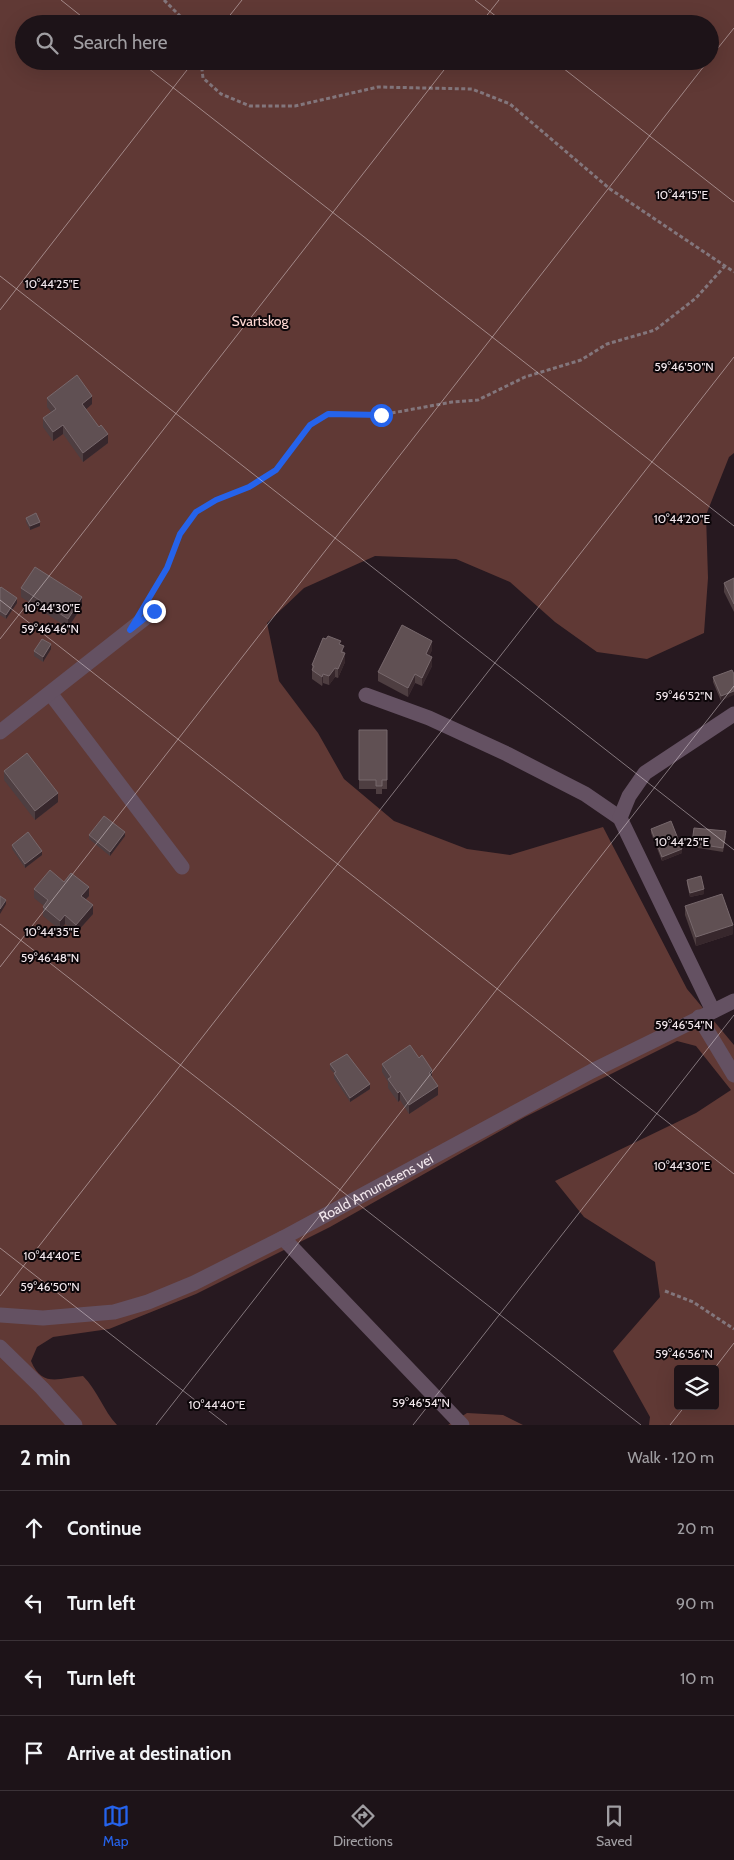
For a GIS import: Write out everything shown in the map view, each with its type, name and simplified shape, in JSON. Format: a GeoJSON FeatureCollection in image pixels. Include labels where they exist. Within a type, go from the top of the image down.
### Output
{"type":"FeatureCollection","features":[{"type":"Feature","properties":{"kind":"street"},"geometry":{"type":"LineString","coordinates":[[0,732],[50,693],[151,605]]}},
{"type":"Feature","properties":{"kind":"street"},"geometry":{"type":"LineString","coordinates":[[50,693],[182,867]]}},
{"type":"Feature","properties":{"kind":"street"},"geometry":{"type":"LineString","coordinates":[[366,695],[429,718],[507,754],[585,794],[620,818],[713,1011]]}},
{"type":"Feature","properties":{"kind":"street"},"geometry":{"type":"LineString","coordinates":[[620,818],[629,796],[645,773],[734,714]]}},
{"type":"Feature","properties":{"kind":"street","name":"Roald Amundsens vei"},"geometry":{"type":"LineString","coordinates":[[0,1316],[43,1318],[122,1309],[148,1302],[194,1283],[283,1238],[592,1071],[734,1001]]}},
{"type":"Feature","properties":{"kind":"street"},"geometry":{"type":"LineString","coordinates":[[699,1017],[734,1075]]}},
{"type":"Feature","properties":{"kind":"street"},"geometry":{"type":"LineString","coordinates":[[283,1238],[462,1425]]}},
{"type":"Feature","properties":{"kind":"street"},"geometry":{"type":"LineString","coordinates":[[0,1347],[42,1388],[75,1425]]}},
{"type":"Feature","properties":{"kind":"path"},"geometry":{"type":"LineString","coordinates":[[164,0],[179,15]]}},
{"type":"Feature","properties":{"kind":"path"},"geometry":{"type":"LineString","coordinates":[[202,70],[203,78],[221,94],[250,106],[295,106],[378,87],[472,89],[480,92],[510,104],[610,189],[734,272]]}},
{"type":"Feature","properties":{"kind":"path"},"geometry":{"type":"LineString","coordinates":[[151,605],[180,534],[196,512],[216,500],[249,487],[276,470],[310,425],[328,414],[381,415],[452,402],[478,400],[525,378],[581,360],[607,344],[656,330],[696,298],[724,267]]}},
{"type":"Feature","properties":{"kind":"path"},"geometry":{"type":"LineString","coordinates":[[665,1291],[693,1302],[734,1329]]}},
{"type":"Feature","properties":{"kind":"green space","name":"Svartskog"},"geometry":{"type":"Polygon","coordinates":[[[0,0],[734,0],[734,453],[729,457],[706,515],[708,578],[704,633],[647,659],[597,652],[555,622],[510,582],[456,559],[375,556],[304,588],[267,623],[279,681],[318,733],[344,779],[394,821],[467,849],[510,855],[603,827],[687,989],[734,1045],[734,1425],[649,1425],[650,1417],[613,1351],[660,1297],[655,1262],[584,1217],[555,1181],[696,1113],[731,1090],[696,1046],[677,1041],[525,1117],[330,1227],[196,1294],[109,1329],[53,1337],[37,1347],[31,1361],[40,1375],[52,1379],[83,1376],[93,1388],[117,1425],[0,1425],[0,0]]]}},
{"type":"Feature","properties":{"kind":"green space"},"geometry":{"type":"Polygon","coordinates":[[[467,1413],[503,1415],[523,1425],[448,1425],[467,1413]]]}},
{"type":"Feature","properties":{"kind":"building"},"geometry":{"type":"Polygon","coordinates":[[[77,375],[92,396],[82,404],[99,427],[101,425],[108,434],[83,453],[63,425],[53,432],[43,418],[56,409],[47,398],[77,375]]]}},
{"type":"Feature","properties":{"kind":"building"},"geometry":{"type":"Polygon","coordinates":[[[36,513],[40,522],[30,526],[26,518],[36,513]]]}},
{"type":"Feature","properties":{"kind":"building"},"geometry":{"type":"Polygon","coordinates":[[[35,567],[82,597],[68,619],[21,588],[35,567]]]}},
{"type":"Feature","properties":{"kind":"building"},"geometry":{"type":"Polygon","coordinates":[[[734,578],[734,604],[724,583],[734,578]]]}},
{"type":"Feature","properties":{"kind":"building"},"geometry":{"type":"Polygon","coordinates":[[[1,587],[17,598],[6,615],[0,611],[1,587]]]}},
{"type":"Feature","properties":{"kind":"building"},"geometry":{"type":"Polygon","coordinates":[[[402,625],[432,641],[426,654],[432,657],[422,678],[415,674],[408,688],[378,672],[402,625]]]}},
{"type":"Feature","properties":{"kind":"building"},"geometry":{"type":"Polygon","coordinates":[[[328,636],[341,641],[339,644],[344,646],[341,652],[345,653],[338,669],[335,668],[329,676],[323,674],[322,677],[312,670],[314,666],[312,665],[323,638],[326,639],[328,636]]]}},
{"type":"Feature","properties":{"kind":"building"},"geometry":{"type":"Polygon","coordinates":[[[42,639],[51,644],[43,657],[34,651],[42,639]]]}},
{"type":"Feature","properties":{"kind":"building"},"geometry":{"type":"Polygon","coordinates":[[[732,670],[734,674],[734,691],[721,696],[713,677],[732,670]]]}},
{"type":"Feature","properties":{"kind":"building"},"geometry":{"type":"Polygon","coordinates":[[[359,730],[387,730],[387,780],[382,780],[382,786],[376,786],[376,780],[359,780],[359,730]]]}},
{"type":"Feature","properties":{"kind":"building"},"geometry":{"type":"Polygon","coordinates":[[[27,753],[58,793],[35,811],[4,771],[27,753]]]}},
{"type":"Feature","properties":{"kind":"building"},"geometry":{"type":"Polygon","coordinates":[[[104,816],[125,832],[110,852],[89,835],[104,816]]]}},
{"type":"Feature","properties":{"kind":"building"},"geometry":{"type":"Polygon","coordinates":[[[671,821],[682,849],[662,857],[651,829],[671,821]]]}},
{"type":"Feature","properties":{"kind":"building"},"geometry":{"type":"Polygon","coordinates":[[[694,828],[726,831],[723,848],[692,843],[694,828]]]}},
{"type":"Feature","properties":{"kind":"building"},"geometry":{"type":"Polygon","coordinates":[[[28,832],[42,851],[25,864],[12,845],[28,832]]]}},
{"type":"Feature","properties":{"kind":"building"},"geometry":{"type":"Polygon","coordinates":[[[50,870],[64,882],[71,873],[89,887],[81,896],[93,905],[76,925],[65,915],[60,921],[43,907],[48,900],[34,889],[50,870]]]}},
{"type":"Feature","properties":{"kind":"building"},"geometry":{"type":"Polygon","coordinates":[[[701,876],[704,889],[690,893],[687,880],[701,876]]]}},
{"type":"Feature","properties":{"kind":"building"},"geometry":{"type":"Polygon","coordinates":[[[722,894],[733,925],[696,937],[685,906],[722,894]]]}},
{"type":"Feature","properties":{"kind":"building"},"geometry":{"type":"Polygon","coordinates":[[[0,896],[6,900],[0,909],[0,896]]]}},
{"type":"Feature","properties":{"kind":"building"},"geometry":{"type":"Polygon","coordinates":[[[410,1045],[419,1058],[422,1055],[432,1070],[429,1073],[438,1086],[409,1105],[400,1091],[398,1093],[388,1079],[391,1077],[382,1064],[410,1045]]]}},
{"type":"Feature","properties":{"kind":"building"},"geometry":{"type":"Polygon","coordinates":[[[347,1054],[370,1084],[350,1098],[330,1064],[347,1054]]]}},
{"type":"Feature","properties":{"kind":"route"},"geometry":{"type":"LineString","coordinates":[[154,611],[130,630],[167,568],[180,534],[196,512],[216,500],[249,487],[276,470],[310,425],[328,414],[381,415]]}}]}
